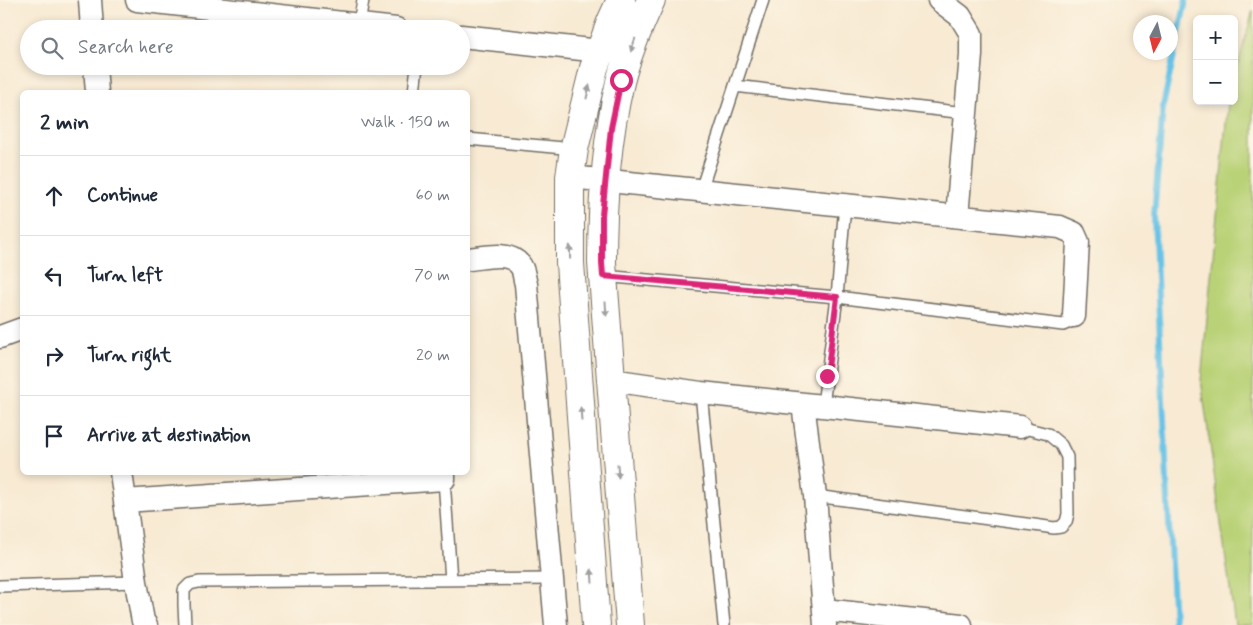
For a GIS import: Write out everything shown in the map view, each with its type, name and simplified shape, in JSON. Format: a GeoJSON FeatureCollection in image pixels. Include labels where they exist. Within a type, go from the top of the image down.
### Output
{"type":"FeatureCollection","features":[{"type":"Feature","properties":{"kind":"street"},"geometry":{"type":"LineString","coordinates":[[90,0],[91,20]]}},
{"type":"Feature","properties":{"kind":"street"},"geometry":{"type":"LineString","coordinates":[[137,0],[315,20]]}},
{"type":"Feature","properties":{"kind":"street"},"geometry":{"type":"LineString","coordinates":[[596,625],[570,263],[570,177],[574,149],[594,68],[621,0]]}},
{"type":"Feature","properties":{"kind":"street"},"geometry":{"type":"LineString","coordinates":[[630,625],[602,263],[602,215],[611,128],[621,80],[637,32],[651,0]]}},
{"type":"Feature","properties":{"kind":"street"},"geometry":{"type":"LineString","coordinates":[[940,0],[960,16],[970,34],[971,55],[956,216]]}},
{"type":"Feature","properties":{"kind":"street"},"geometry":{"type":"LineString","coordinates":[[470,37],[600,51]]}},
{"type":"Feature","properties":{"kind":"street"},"geometry":{"type":"LineString","coordinates":[[96,75],[97,90]]}},
{"type":"Feature","properties":{"kind":"street"},"geometry":{"type":"LineString","coordinates":[[570,177],[1060,227],[1074,234],[1078,242],[1074,316]]}},
{"type":"Feature","properties":{"kind":"street"},"geometry":{"type":"LineString","coordinates":[[470,259],[502,256],[512,258],[521,266],[526,284],[556,625]]}},
{"type":"Feature","properties":{"kind":"street"},"geometry":{"type":"LineString","coordinates":[[0,337],[20,330]]}},
{"type":"Feature","properties":{"kind":"street"},"geometry":{"type":"LineString","coordinates":[[611,380],[702,393],[1020,427]]}},
{"type":"Feature","properties":{"kind":"street"},"geometry":{"type":"LineString","coordinates":[[813,405],[815,496],[825,617],[961,625]]}},
{"type":"Feature","properties":{"kind":"street"},"geometry":{"type":"LineString","coordinates":[[121,475],[143,624]]}},
{"type":"Feature","properties":{"kind":"street"},"geometry":{"type":"LineString","coordinates":[[125,501],[259,482],[444,476]]}},
{"type":"Feature","properties":{"kind":"lane"},"geometry":{"type":"LineString","coordinates":[[360,20],[363,0]]}},
{"type":"Feature","properties":{"kind":"lane"},"geometry":{"type":"LineString","coordinates":[[701,190],[763,0]]}},
{"type":"Feature","properties":{"kind":"lane"},"geometry":{"type":"LineString","coordinates":[[414,90],[416,75]]}},
{"type":"Feature","properties":{"kind":"lane"},"geometry":{"type":"LineString","coordinates":[[735,86],[965,113]]}},
{"type":"Feature","properties":{"kind":"lane"},"geometry":{"type":"LineString","coordinates":[[470,139],[574,149]]}},
{"type":"Feature","properties":{"kind":"lane"},"geometry":{"type":"LineString","coordinates":[[813,405],[837,297],[845,205]]}},
{"type":"Feature","properties":{"kind":"lane"},"geometry":{"type":"LineString","coordinates":[[603,276],[837,297],[1063,325],[1070,322],[1074,316]]}},
{"type":"Feature","properties":{"kind":"lane"},"geometry":{"type":"LineString","coordinates":[[702,393],[724,625]]}},
{"type":"Feature","properties":{"kind":"lane"},"geometry":{"type":"LineString","coordinates":[[815,496],[1047,527],[1061,527],[1066,522],[1068,514],[1067,458],[1061,445],[1048,434],[1020,427]]}},
{"type":"Feature","properties":{"kind":"lane"},"geometry":{"type":"LineString","coordinates":[[444,476],[451,580]]}},
{"type":"Feature","properties":{"kind":"lane"},"geometry":{"type":"LineString","coordinates":[[185,625],[184,590],[190,584],[199,582],[551,579]]}},
{"type":"Feature","properties":{"kind":"lane"},"geometry":{"type":"LineString","coordinates":[[0,586],[136,582]]}},
{"type":"Feature","properties":{"kind":"green space"},"geometry":{"type":"Polygon","coordinates":[[[1253,10],[1253,625],[1235,625],[1201,380],[1228,105],[1238,105],[1238,64],[1253,10]]]}},
{"type":"Feature","properties":{"kind":"waterway"},"geometry":{"type":"LineString","coordinates":[[1174,625],[1154,216],[1163,106],[1186,0]]}},
{"type":"Feature","properties":{"kind":"route"},"geometry":{"type":"LineString","coordinates":[[621,80],[611,128],[602,215],[603,276],[837,297],[827,376]]}}]}
